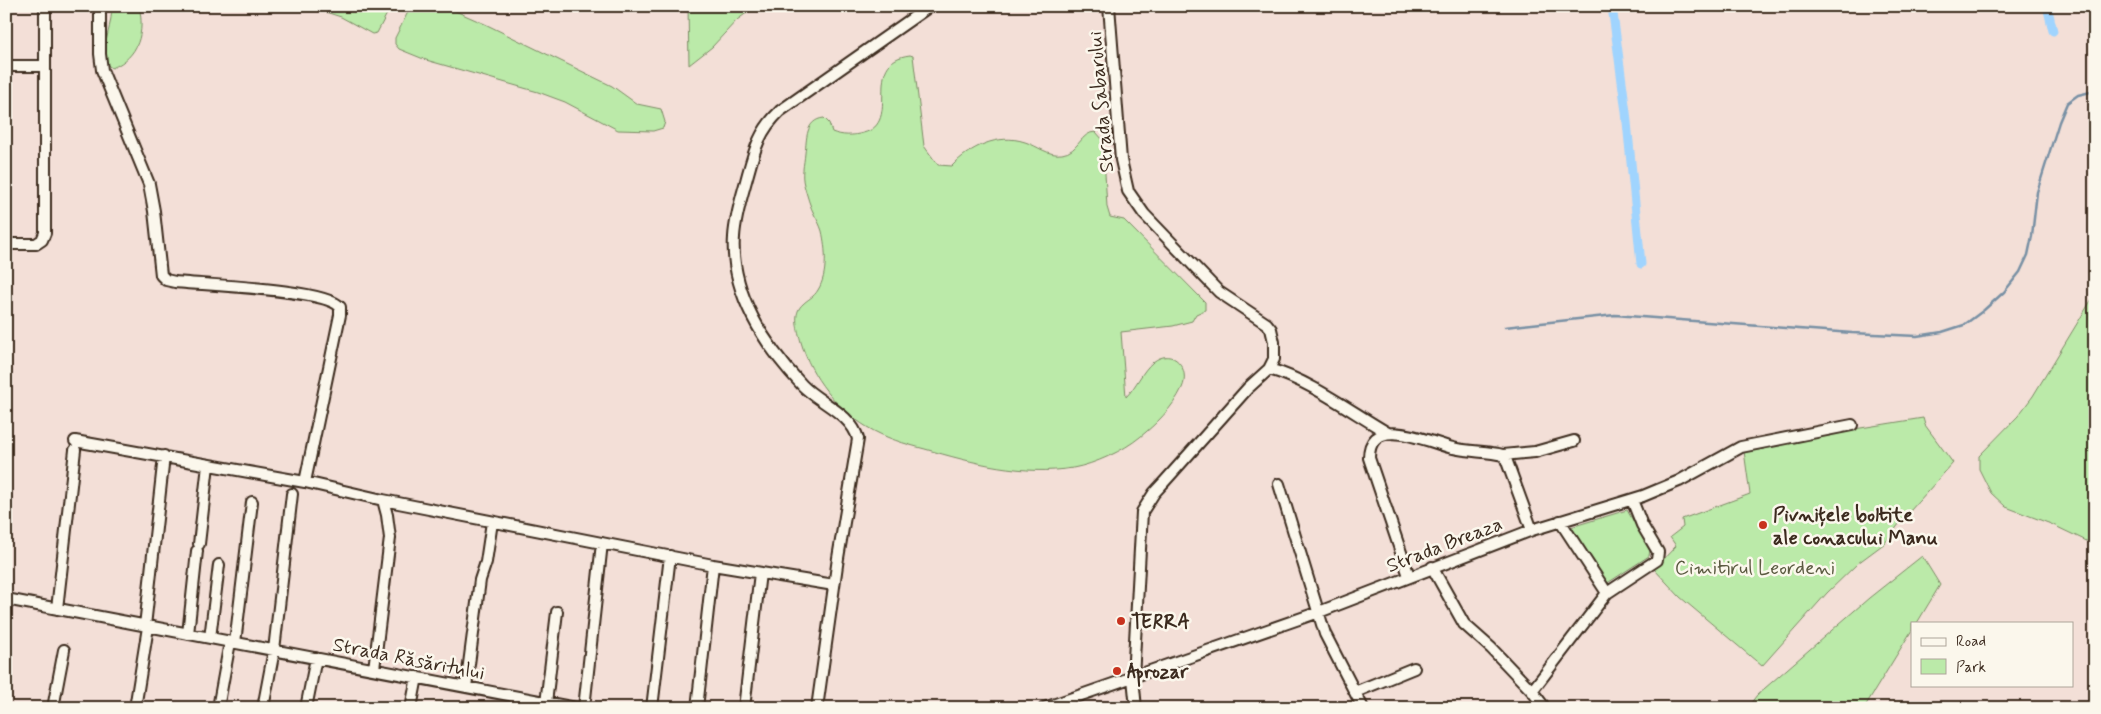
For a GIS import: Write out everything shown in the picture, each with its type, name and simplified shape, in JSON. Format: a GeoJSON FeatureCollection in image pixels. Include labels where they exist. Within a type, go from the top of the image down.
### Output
{"type":"FeatureCollection","features":[{"type":"Feature","properties":{"kind":"street"},"geometry":{"type":"LineString","coordinates":[[6,244],[36,244],[42,240],[46,233],[45,6]]}},
{"type":"Feature","properties":{"kind":"street"},"geometry":{"type":"LineString","coordinates":[[100,6],[102,70],[148,184],[154,211],[162,275],[166,280],[175,282],[308,294],[334,301],[340,307],[340,315],[305,482]]}},
{"type":"Feature","properties":{"kind":"street"},"geometry":{"type":"LineString","coordinates":[[817,708],[834,585],[858,450],[857,433],[844,418],[801,384],[778,357],[754,321],[739,279],[734,251],[735,228],[756,147],[763,130],[771,120],[780,111],[930,6]]}},
{"type":"Feature","properties":{"kind":"street","name":"Strada Sabarului"},"geometry":{"type":"LineString","coordinates":[[1109,6],[1121,160],[1128,191],[1144,214],[1219,292],[1267,324],[1273,336],[1274,347],[1272,364],[1269,369]]}},
{"type":"Feature","properties":{"kind":"street"},"geometry":{"type":"LineString","coordinates":[[6,66],[44,66]]}},
{"type":"Feature","properties":{"kind":"street"},"geometry":{"type":"LineString","coordinates":[[1136,708],[1133,678],[1142,512],[1165,481],[1248,388],[1269,369],[1298,379],[1388,433]]}},
{"type":"Feature","properties":{"kind":"street","name":"Strada Breaza"},"geometry":{"type":"LineString","coordinates":[[1048,707],[1319,612],[1532,530],[1632,500],[1679,481],[1741,447],[1852,425]]}},
{"type":"Feature","properties":{"kind":"street"},"geometry":{"type":"LineString","coordinates":[[1409,576],[1369,458],[1369,451],[1374,441],[1388,433],[1400,433],[1452,448],[1503,455],[1535,452],[1574,441]]}},
{"type":"Feature","properties":{"kind":"street"},"geometry":{"type":"LineString","coordinates":[[57,608],[75,445],[164,456],[305,482],[492,522],[713,565],[834,585]]}},
{"type":"Feature","properties":{"kind":"street"},"geometry":{"type":"LineString","coordinates":[[1503,455],[1532,530]]}},
{"type":"Feature","properties":{"kind":"street"},"geometry":{"type":"LineString","coordinates":[[134,708],[146,626],[164,456]]}},
{"type":"Feature","properties":{"kind":"street"},"geometry":{"type":"LineString","coordinates":[[188,634],[208,465]]}},
{"type":"Feature","properties":{"kind":"street"},"geometry":{"type":"LineString","coordinates":[[1279,484],[1326,639],[1363,708]]}},
{"type":"Feature","properties":{"kind":"street"},"geometry":{"type":"LineString","coordinates":[[263,708],[274,650],[292,494]]}},
{"type":"Feature","properties":{"kind":"street"},"geometry":{"type":"LineString","coordinates":[[374,669],[390,538],[383,500]]}},
{"type":"Feature","properties":{"kind":"street"},"geometry":{"type":"LineString","coordinates":[[1532,691],[1607,593],[1650,566],[1659,558],[1658,552],[1642,526],[1632,500]]}},
{"type":"Feature","properties":{"kind":"street"},"geometry":{"type":"LineString","coordinates":[[218,708],[232,642],[252,502]]}},
{"type":"Feature","properties":{"kind":"street"},"geometry":{"type":"LineString","coordinates":[[1560,521],[1607,593]]}},
{"type":"Feature","properties":{"kind":"street"},"geometry":{"type":"LineString","coordinates":[[466,687],[480,580],[486,562],[492,522]]}},
{"type":"Feature","properties":{"kind":"street"},"geometry":{"type":"LineString","coordinates":[[584,708],[602,542]]}},
{"type":"Feature","properties":{"kind":"street"},"geometry":{"type":"LineString","coordinates":[[652,708],[670,556]]}},
{"type":"Feature","properties":{"kind":"street"},"geometry":{"type":"LineString","coordinates":[[210,638],[219,565]]}},
{"type":"Feature","properties":{"kind":"street"},"geometry":{"type":"LineString","coordinates":[[697,708],[713,565]]}},
{"type":"Feature","properties":{"kind":"street"},"geometry":{"type":"LineString","coordinates":[[1432,567],[1464,624],[1492,648],[1532,691],[1545,708]]}},
{"type":"Feature","properties":{"kind":"street"},"geometry":{"type":"LineString","coordinates":[[744,708],[760,573]]}},
{"type":"Feature","properties":{"kind":"street","name":"Strada Răsăritului"},"geometry":{"type":"LineString","coordinates":[[6,598],[576,708]]}},
{"type":"Feature","properties":{"kind":"street"},"geometry":{"type":"LineString","coordinates":[[546,702],[557,612]]}},
{"type":"Feature","properties":{"kind":"street"},"geometry":{"type":"LineString","coordinates":[[53,708],[64,650]]}},
{"type":"Feature","properties":{"kind":"street"},"geometry":{"type":"LineString","coordinates":[[306,708],[316,658]]}},
{"type":"Feature","properties":{"kind":"street"},"geometry":{"type":"LineString","coordinates":[[1355,692],[1414,668]]}},
{"type":"Feature","properties":{"kind":"street"},"geometry":{"type":"LineString","coordinates":[[411,708],[417,677]]}},
{"type":"Feature","properties":{"kind":"street"},"geometry":{"type":"LineString","coordinates":[[515,708],[517,697]]}},
{"type":"Feature","properties":{"kind":"green space"},"geometry":{"type":"Polygon","coordinates":[[[111,6],[139,6],[141,16],[138,43],[128,57],[112,68],[107,64],[105,58],[111,6]]]}},
{"type":"Feature","properties":{"kind":"green space"},"geometry":{"type":"Polygon","coordinates":[[[307,6],[391,6],[377,33],[372,34],[341,17],[307,6]]]}},
{"type":"Feature","properties":{"kind":"green space"},"geometry":{"type":"Polygon","coordinates":[[[411,6],[444,6],[612,86],[637,104],[661,109],[665,122],[663,128],[653,131],[618,130],[565,102],[538,92],[426,60],[399,49],[395,44],[395,38],[411,6]]]}},
{"type":"Feature","properties":{"kind":"green space"},"geometry":{"type":"Polygon","coordinates":[[[688,6],[756,6],[737,20],[712,47],[689,65],[688,6]]]}},
{"type":"Feature","properties":{"kind":"green space"},"geometry":{"type":"Polygon","coordinates":[[[910,55],[913,56],[924,146],[938,165],[952,166],[976,148],[1005,139],[1025,142],[1048,152],[1062,154],[1072,150],[1086,135],[1096,132],[1103,140],[1107,207],[1110,217],[1124,220],[1205,302],[1205,310],[1196,314],[1192,321],[1173,326],[1121,332],[1126,397],[1142,374],[1153,362],[1160,358],[1173,358],[1178,362],[1182,367],[1184,381],[1178,396],[1163,416],[1140,437],[1117,452],[1073,468],[1036,470],[998,467],[910,445],[881,434],[856,420],[826,391],[811,368],[797,328],[797,317],[800,308],[815,294],[821,284],[825,261],[822,231],[810,205],[803,181],[808,131],[813,122],[824,118],[829,123],[832,132],[840,134],[859,134],[875,127],[880,117],[887,68],[895,60],[910,55]]]}},
{"type":"Feature","properties":{"kind":"green space"},"geometry":{"type":"Polygon","coordinates":[[[2095,294],[2095,545],[2051,524],[2006,507],[1991,493],[1979,469],[1979,456],[2018,416],[2033,396],[2095,294]]]}},
{"type":"Feature","properties":{"kind":"green space","name":"Cimitirul Leordeni"},"geometry":{"type":"Polygon","coordinates":[[[1923,418],[1925,425],[1953,463],[1902,520],[1885,543],[1858,563],[1827,593],[1762,666],[1680,597],[1654,569],[1676,546],[1670,537],[1683,527],[1682,519],[1750,494],[1744,451],[1842,431],[1923,418]]]}},
{"type":"Feature","properties":{"kind":"green space"},"geometry":{"type":"Polygon","coordinates":[[[1627,510],[1650,550],[1649,556],[1606,584],[1571,527],[1627,510]]]}},
{"type":"Feature","properties":{"kind":"green space"},"geometry":{"type":"Polygon","coordinates":[[[1922,556],[1940,585],[1918,622],[1911,622],[1911,632],[1864,708],[1747,708],[1757,695],[1869,598],[1922,556]]]}},
{"type":"Feature","properties":{"kind":"waterway"},"geometry":{"type":"LineString","coordinates":[[1612,6],[1626,112],[1641,264]]}},
{"type":"Feature","properties":{"kind":"waterway"},"geometry":{"type":"LineString","coordinates":[[2047,6],[2053,31]]}},
{"type":"Feature","properties":{"kind":"waterway"},"geometry":{"type":"LineString","coordinates":[[1505,327],[1615,315],[1852,333],[1917,336],[1942,332],[1964,325],[2004,292],[2020,272],[2028,255],[2037,192],[2059,122],[2067,103],[2078,95],[2095,91]]}},
{"type":"Feature","properties":{"kind":"place","name":"Pivnițele boltite ale conacului Manu"},"geometry":{"type":"Point","coordinates":[1763,525]}},
{"type":"Feature","properties":{"kind":"place","name":"TERRA"},"geometry":{"type":"Point","coordinates":[1121,621]}},
{"type":"Feature","properties":{"kind":"place","name":"Aprozar"},"geometry":{"type":"Point","coordinates":[1117,671]}}]}
